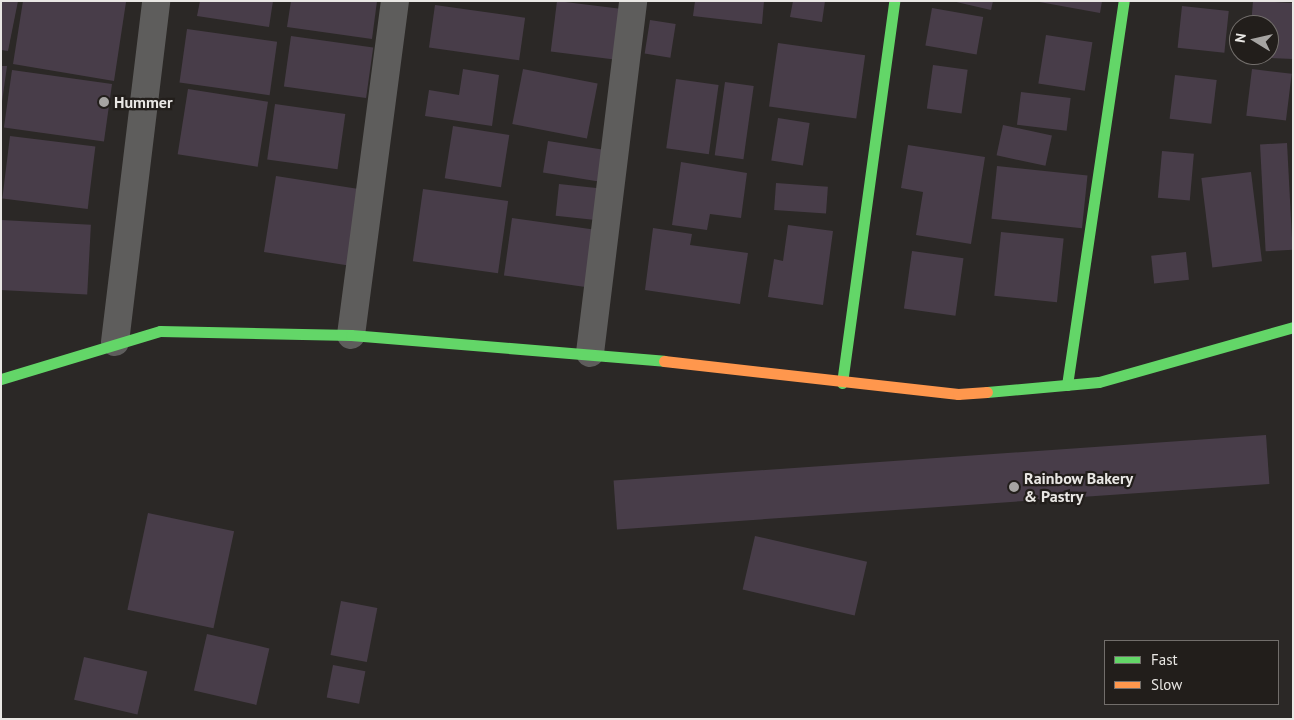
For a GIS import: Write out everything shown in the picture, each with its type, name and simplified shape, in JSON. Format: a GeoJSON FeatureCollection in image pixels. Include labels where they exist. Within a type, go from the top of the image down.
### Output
{"type":"FeatureCollection","features":[{"type":"Feature","properties":{"kind":"main road"},"geometry":{"type":"LineString","coordinates":[[842,383],[894,1]]}},
{"type":"Feature","properties":{"kind":"main road"},"geometry":{"type":"LineString","coordinates":[[1067,385],[1124,1]]}},
{"type":"Feature","properties":{"kind":"main road"},"geometry":{"type":"LineString","coordinates":[[1,380],[115,342],[160,330],[352,334],[590,353],[842,383],[958,394],[1099,382],[1293,327]]}},
{"type":"Feature","properties":{"kind":"street"},"geometry":{"type":"LineString","coordinates":[[115,342],[156,1]]}},
{"type":"Feature","properties":{"kind":"street"},"geometry":{"type":"LineString","coordinates":[[352,334],[395,1]]}},
{"type":"Feature","properties":{"kind":"street"},"geometry":{"type":"LineString","coordinates":[[590,353],[633,1]]}},
{"type":"Feature","properties":{"kind":"building"},"geometry":{"type":"Polygon","coordinates":[[[1,1],[18,1],[8,51],[1,50],[1,1]]]}},
{"type":"Feature","properties":{"kind":"building"},"geometry":{"type":"Polygon","coordinates":[[[23,1],[126,2],[114,81],[13,64],[23,1]]]}},
{"type":"Feature","properties":{"kind":"building"},"geometry":{"type":"Polygon","coordinates":[[[200,1],[273,1],[269,27],[197,16],[200,1]]]}},
{"type":"Feature","properties":{"kind":"building"},"geometry":{"type":"Polygon","coordinates":[[[291,1],[377,1],[372,39],[287,27],[291,1]]]}},
{"type":"Feature","properties":{"kind":"building"},"geometry":{"type":"Polygon","coordinates":[[[557,1],[624,9],[618,60],[551,52],[557,1]]]}},
{"type":"Feature","properties":{"kind":"building"},"geometry":{"type":"Polygon","coordinates":[[[695,1],[764,1],[762,24],[693,16],[695,1]]]}},
{"type":"Feature","properties":{"kind":"building"},"geometry":{"type":"Polygon","coordinates":[[[793,1],[825,1],[822,22],[790,17],[793,1]]]}},
{"type":"Feature","properties":{"kind":"building"},"geometry":{"type":"Polygon","coordinates":[[[952,1],[993,1],[991,10],[952,1]]]}},
{"type":"Feature","properties":{"kind":"building"},"geometry":{"type":"Polygon","coordinates":[[[1034,1],[1102,1],[1100,13],[1034,1]]]}},
{"type":"Feature","properties":{"kind":"building"},"geometry":{"type":"Polygon","coordinates":[[[1253,1],[1293,3],[1293,59],[1279,58],[1279,15],[1252,15],[1253,1]]]}},
{"type":"Feature","properties":{"kind":"building"},"geometry":{"type":"Polygon","coordinates":[[[435,5],[525,18],[519,60],[429,48],[435,5]]]}},
{"type":"Feature","properties":{"kind":"building"},"geometry":{"type":"Polygon","coordinates":[[[1182,6],[1229,11],[1224,53],[1178,48],[1182,6]]]}},
{"type":"Feature","properties":{"kind":"building"},"geometry":{"type":"Polygon","coordinates":[[[932,8],[983,17],[977,54],[925,45],[932,8]]]}},
{"type":"Feature","properties":{"kind":"building"},"geometry":{"type":"Polygon","coordinates":[[[650,20],[676,24],[670,58],[645,54],[650,20]]]}},
{"type":"Feature","properties":{"kind":"building"},"geometry":{"type":"Polygon","coordinates":[[[187,29],[277,42],[270,95],[179,82],[187,29]]]}},
{"type":"Feature","properties":{"kind":"building"},"geometry":{"type":"Polygon","coordinates":[[[1046,35],[1092,42],[1085,91],[1038,83],[1046,35]]]}},
{"type":"Feature","properties":{"kind":"building"},"geometry":{"type":"Polygon","coordinates":[[[291,36],[373,48],[366,98],[284,87],[291,36]]]}},
{"type":"Feature","properties":{"kind":"building"},"geometry":{"type":"Polygon","coordinates":[[[778,43],[865,55],[856,119],[769,106],[778,43]]]}},
{"type":"Feature","properties":{"kind":"building"},"geometry":{"type":"Polygon","coordinates":[[[933,65],[968,70],[962,113],[927,109],[933,65]]]}},
{"type":"Feature","properties":{"kind":"building"},"geometry":{"type":"Polygon","coordinates":[[[1,66],[7,66],[2,102],[1,102],[1,66]]]}},
{"type":"Feature","properties":{"kind":"building"},"geometry":{"type":"Polygon","coordinates":[[[463,69],[499,75],[492,126],[425,116],[429,90],[459,95],[463,69]]]}},
{"type":"Feature","properties":{"kind":"building"},"geometry":{"type":"Polygon","coordinates":[[[523,69],[598,84],[587,138],[512,124],[523,69]]]}},
{"type":"Feature","properties":{"kind":"building"},"geometry":{"type":"Polygon","coordinates":[[[1252,69],[1292,74],[1286,121],[1246,116],[1252,69]]]}},
{"type":"Feature","properties":{"kind":"building"},"geometry":{"type":"Polygon","coordinates":[[[12,70],[112,84],[104,141],[4,127],[12,70]]]}},
{"type":"Feature","properties":{"kind":"building"},"geometry":{"type":"Polygon","coordinates":[[[1175,75],[1217,80],[1211,124],[1170,119],[1175,75]]]}},
{"type":"Feature","properties":{"kind":"building"},"geometry":{"type":"Polygon","coordinates":[[[676,79],[719,85],[709,154],[666,148],[676,79]]]}},
{"type":"Feature","properties":{"kind":"building"},"geometry":{"type":"Polygon","coordinates":[[[725,82],[754,86],[743,159],[715,155],[725,82]]]}},
{"type":"Feature","properties":{"kind":"building"},"geometry":{"type":"Polygon","coordinates":[[[188,89],[268,102],[258,167],[178,154],[188,89]]]}},
{"type":"Feature","properties":{"kind":"building"},"geometry":{"type":"Polygon","coordinates":[[[1021,92],[1071,98],[1067,131],[1017,125],[1021,92]]]}},
{"type":"Feature","properties":{"kind":"building"},"geometry":{"type":"Polygon","coordinates":[[[275,104],[345,114],[338,169],[267,159],[275,104]]]}},
{"type":"Feature","properties":{"kind":"building"},"geometry":{"type":"Polygon","coordinates":[[[778,118],[810,123],[803,165],[771,160],[778,118]]]}},
{"type":"Feature","properties":{"kind":"building"},"geometry":{"type":"Polygon","coordinates":[[[1003,125],[1052,135],[1045,166],[997,155],[1003,125]]]}},
{"type":"Feature","properties":{"kind":"building"},"geometry":{"type":"Polygon","coordinates":[[[453,126],[509,135],[501,187],[445,178],[453,126]]]}},
{"type":"Feature","properties":{"kind":"building"},"geometry":{"type":"Polygon","coordinates":[[[10,136],[95,146],[88,209],[2,199],[10,136]]]}},
{"type":"Feature","properties":{"kind":"building"},"geometry":{"type":"Polygon","coordinates":[[[548,141],[605,150],[600,182],[543,173],[548,141]]]}},
{"type":"Feature","properties":{"kind":"building"},"geometry":{"type":"Polygon","coordinates":[[[1287,143],[1293,250],[1266,251],[1260,144],[1287,143]]]}},
{"type":"Feature","properties":{"kind":"building"},"geometry":{"type":"Polygon","coordinates":[[[908,145],[985,157],[971,244],[916,235],[923,192],[901,188],[908,145]]]}},
{"type":"Feature","properties":{"kind":"building"},"geometry":{"type":"Polygon","coordinates":[[[1162,151],[1194,154],[1190,201],[1158,198],[1162,151]]]}},
{"type":"Feature","properties":{"kind":"building"},"geometry":{"type":"Polygon","coordinates":[[[681,162],[747,173],[741,218],[710,214],[707,230],[672,225],[681,162]]]}},
{"type":"Feature","properties":{"kind":"building"},"geometry":{"type":"Polygon","coordinates":[[[997,166],[1088,176],[1082,228],[991,219],[997,166]]]}},
{"type":"Feature","properties":{"kind":"building"},"geometry":{"type":"Polygon","coordinates":[[[1251,172],[1262,261],[1212,267],[1201,178],[1251,172]]]}},
{"type":"Feature","properties":{"kind":"building"},"geometry":{"type":"Polygon","coordinates":[[[276,176],[362,190],[350,266],[264,252],[276,176]]]}},
{"type":"Feature","properties":{"kind":"building"},"geometry":{"type":"Polygon","coordinates":[[[776,183],[828,187],[826,214],[774,210],[776,183]]]}},
{"type":"Feature","properties":{"kind":"building"},"geometry":{"type":"Polygon","coordinates":[[[559,184],[599,188],[595,220],[556,216],[559,184]]]}},
{"type":"Feature","properties":{"kind":"building"},"geometry":{"type":"Polygon","coordinates":[[[423,189],[508,201],[498,273],[413,261],[423,189]]]}},
{"type":"Feature","properties":{"kind":"building"},"geometry":{"type":"Polygon","coordinates":[[[512,218],[595,230],[587,287],[504,275],[512,218]]]}},
{"type":"Feature","properties":{"kind":"building"},"geometry":{"type":"Polygon","coordinates":[[[1,220],[91,225],[87,295],[1,290],[1,220]]]}},
{"type":"Feature","properties":{"kind":"building"},"geometry":{"type":"Polygon","coordinates":[[[788,225],[833,231],[823,305],[768,297],[774,259],[783,261],[788,225]]]}},
{"type":"Feature","properties":{"kind":"building"},"geometry":{"type":"Polygon","coordinates":[[[653,228],[692,234],[690,245],[748,253],[740,304],[645,290],[653,228]]]}},
{"type":"Feature","properties":{"kind":"building"},"geometry":{"type":"Polygon","coordinates":[[[1001,232],[1064,239],[1057,302],[994,296],[1001,232]]]}},
{"type":"Feature","properties":{"kind":"building"},"geometry":{"type":"Polygon","coordinates":[[[912,251],[963,258],[955,316],[904,308],[912,251]]]}},
{"type":"Feature","properties":{"kind":"building"},"geometry":{"type":"Polygon","coordinates":[[[1186,252],[1189,280],[1154,284],[1151,256],[1186,252]]]}},
{"type":"Feature","properties":{"kind":"building"},"geometry":{"type":"Polygon","coordinates":[[[1266,435],[1269,484],[617,530],[614,481],[1266,435]]]}},
{"type":"Feature","properties":{"kind":"building"},"geometry":{"type":"Polygon","coordinates":[[[148,513],[234,531],[213,628],[127,610],[148,513]]]}},
{"type":"Feature","properties":{"kind":"building"},"geometry":{"type":"Polygon","coordinates":[[[755,536],[867,562],[855,615],[743,590],[755,536]]]}},
{"type":"Feature","properties":{"kind":"building"},"geometry":{"type":"Polygon","coordinates":[[[341,601],[377,608],[367,662],[331,655],[341,601]]]}},
{"type":"Feature","properties":{"kind":"building"},"geometry":{"type":"Polygon","coordinates":[[[207,634],[269,648],[256,705],[194,691],[207,634]]]}},
{"type":"Feature","properties":{"kind":"building"},"geometry":{"type":"Polygon","coordinates":[[[84,657],[147,672],[137,714],[74,700],[84,657]]]}},
{"type":"Feature","properties":{"kind":"building"},"geometry":{"type":"Polygon","coordinates":[[[333,665],[365,671],[359,704],[327,697],[333,665]]]}},
{"type":"Feature","properties":{"kind":"traffic: fast"},"geometry":{"type":"LineString","coordinates":[[842,383],[894,1]]}},
{"type":"Feature","properties":{"kind":"traffic: fast"},"geometry":{"type":"LineString","coordinates":[[1067,385],[1124,1]]}},
{"type":"Feature","properties":{"kind":"traffic: fast"},"geometry":{"type":"LineString","coordinates":[[987,392],[1099,382],[1293,327]]}},
{"type":"Feature","properties":{"kind":"traffic: fast"},"geometry":{"type":"LineString","coordinates":[[1,379],[160,331],[351,335],[664,361]]}},
{"type":"Feature","properties":{"kind":"traffic: slow"},"geometry":{"type":"LineString","coordinates":[[664,361],[958,394],[987,392]]}},
{"type":"Feature","properties":{"kind":"place","name":"Hummer"},"geometry":{"type":"Point","coordinates":[104,102]}},
{"type":"Feature","properties":{"kind":"place","name":"Rainbow Bakery & Pastry"},"geometry":{"type":"Point","coordinates":[1014,487]}}]}
